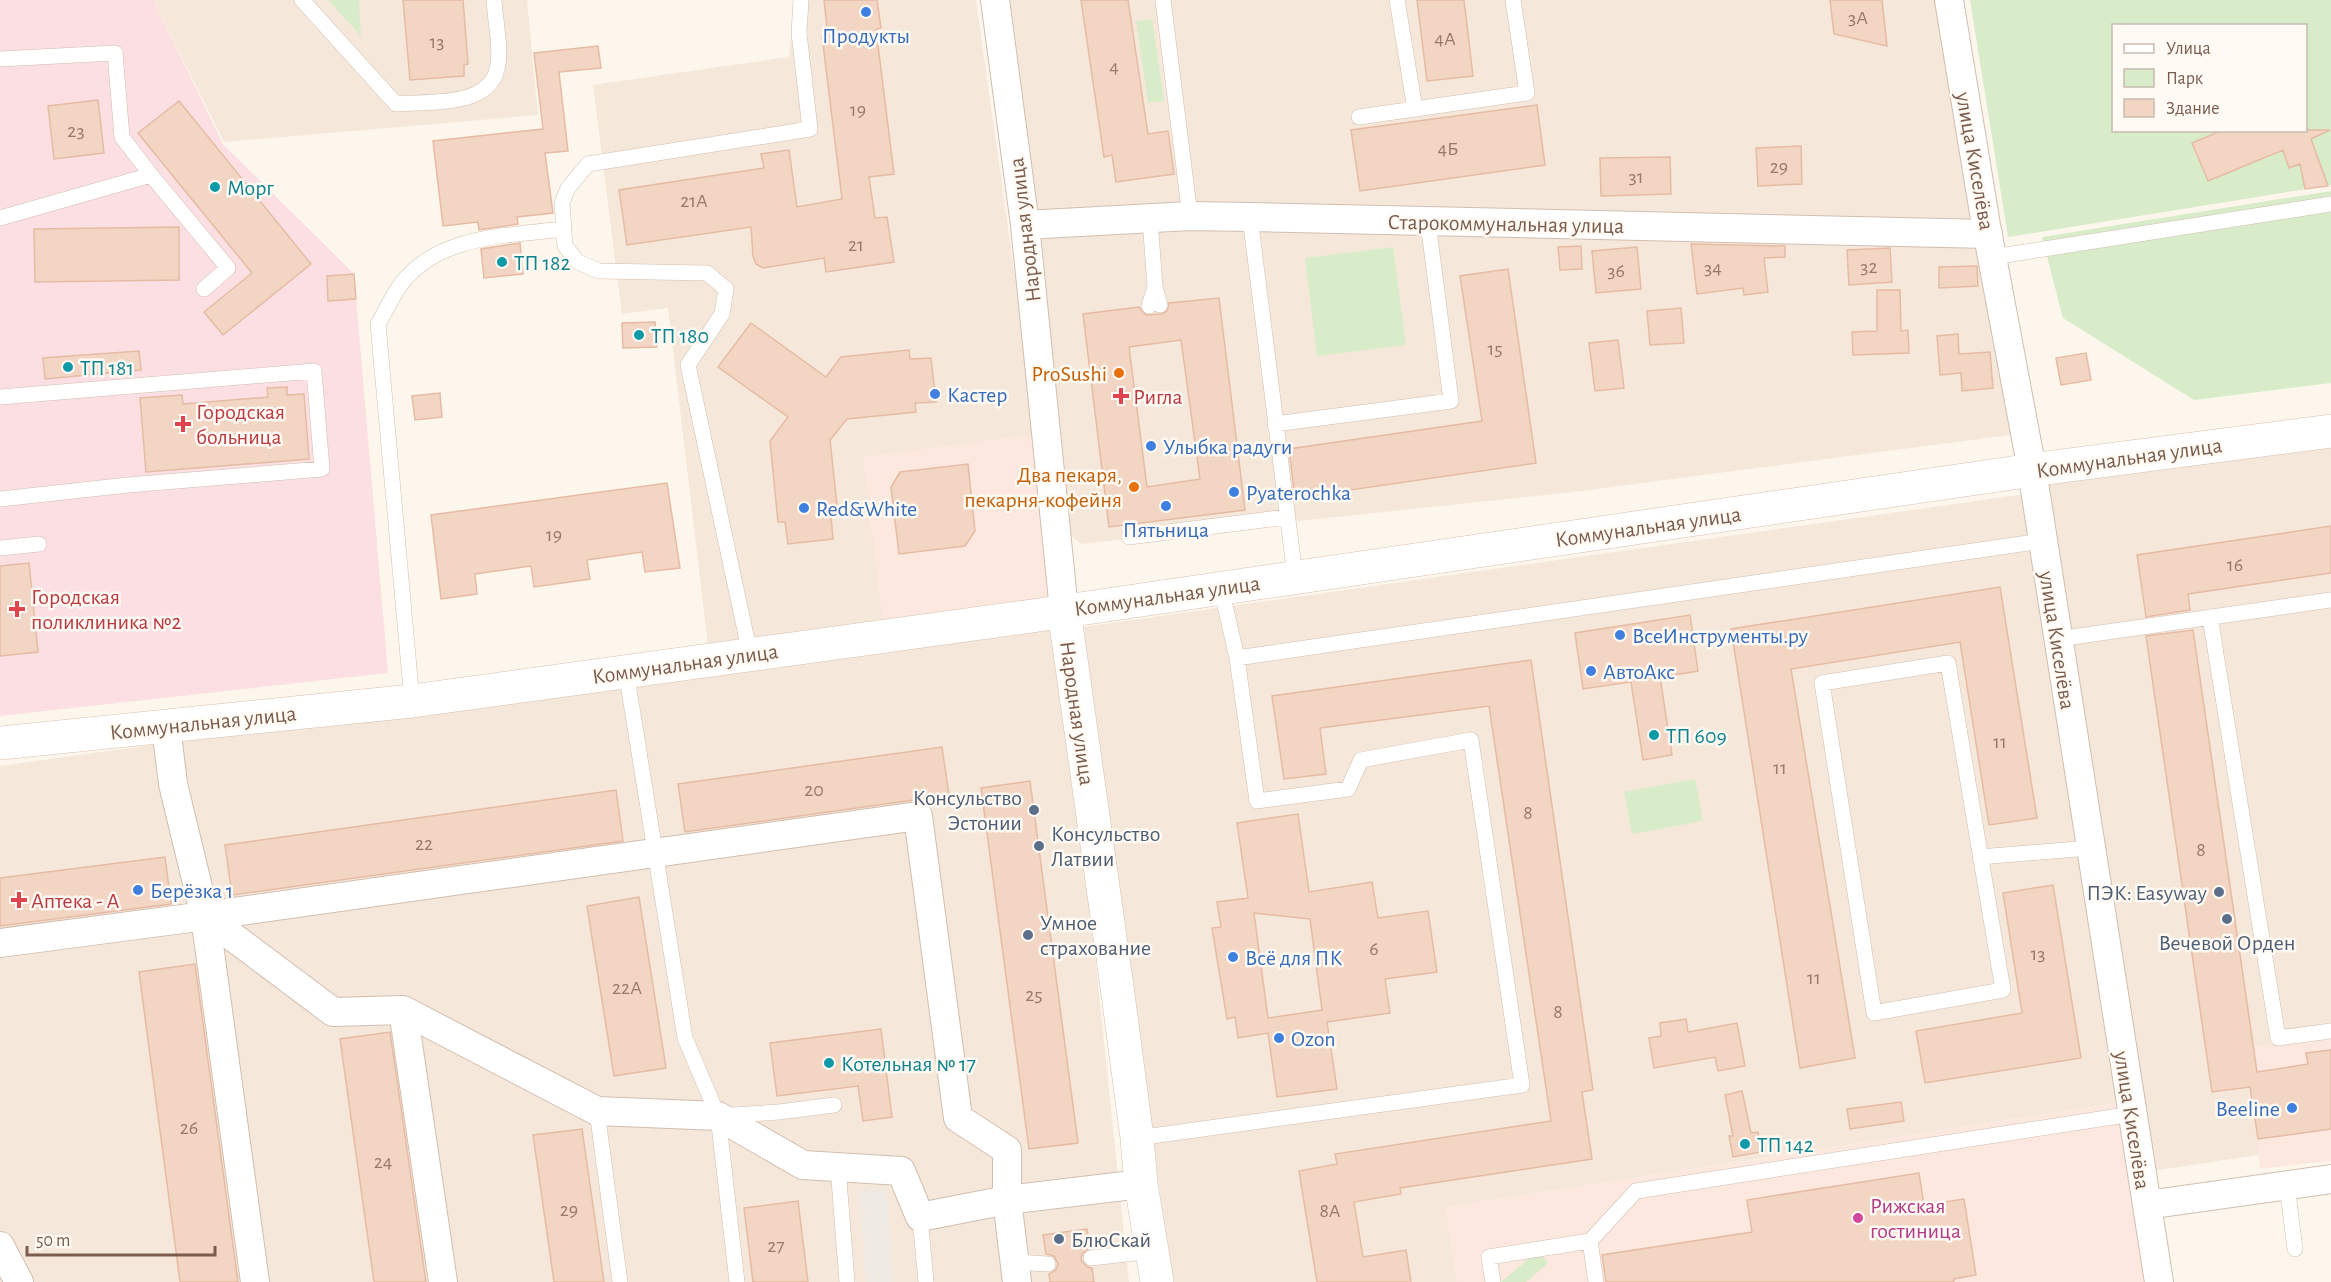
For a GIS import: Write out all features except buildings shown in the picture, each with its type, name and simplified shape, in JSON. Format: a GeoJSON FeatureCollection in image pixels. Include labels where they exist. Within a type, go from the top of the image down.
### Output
{"type":"FeatureCollection","features":[{"type":"Feature","properties":{"kind":"main road","name":"Коммунальная улица"},"geometry":{"type":"LineString","coordinates":[[0,743],[412,700],[1221,588],[2032,470],[2331,430]]}},
{"type":"Feature","properties":{"kind":"main road","name":"Народная улица"},"geometry":{"type":"LineString","coordinates":[[1064,610],[1137,1138],[1141,1184],[1155,1267]]}},
{"type":"Feature","properties":{"kind":"street","name":"Народная улица"},"geometry":{"type":"LineString","coordinates":[[995,0],[1025,225],[1064,610]]}},
{"type":"Feature","properties":{"kind":"street","name":"улица Киселёва"},"geometry":{"type":"LineString","coordinates":[[1948,0],[1990,246],[2032,470],[2158,1282]]}},
{"type":"Feature","properties":{"kind":"street","name":"Старокоммунальная улица"},"geometry":{"type":"LineString","coordinates":[[1025,225],[1190,216],[1250,217],[1428,222],[1990,246]]}},
{"type":"Feature","properties":{"kind":"street"},"geometry":{"type":"LineString","coordinates":[[166,726],[173,784],[205,916],[255,1282]]}},
{"type":"Feature","properties":{"kind":"street"},"geometry":{"type":"LineString","coordinates":[[0,944],[918,816],[958,1118],[1007,1150],[1007,1200],[1015,1272]]}},
{"type":"Feature","properties":{"kind":"street"},"geometry":{"type":"LineString","coordinates":[[205,916],[333,1012],[403,1010],[597,1112],[718,1116],[802,1165],[901,1171],[920,1217],[1007,1200],[1141,1184]]}},
{"type":"Feature","properties":{"kind":"street"},"geometry":{"type":"LineString","coordinates":[[403,1010],[443,1282]]}},
{"type":"Feature","properties":{"kind":"street"},"geometry":{"type":"LineString","coordinates":[[2147,1205],[2331,1179]]}},
{"type":"Feature","properties":{"kind":"street"},"geometry":{"type":"LineString","coordinates":[[0,1246],[19,1282]]}},
{"type":"Feature","properties":{"kind":"lane"},"geometry":{"type":"LineString","coordinates":[[302,0],[396,104],[469,98],[478,95],[491,83],[498,68],[494,0]]}},
{"type":"Feature","properties":{"kind":"lane"},"geometry":{"type":"LineString","coordinates":[[750,654],[688,365],[722,314],[726,289],[707,273],[599,271],[578,262],[565,246],[562,203],[568,188],[588,164],[810,129],[799,33],[801,0]]}},
{"type":"Feature","properties":{"kind":"lane"},"geometry":{"type":"LineString","coordinates":[[1163,0],[1190,216]]}},
{"type":"Feature","properties":{"kind":"lane"},"geometry":{"type":"LineString","coordinates":[[1397,0],[1415,109]]}},
{"type":"Feature","properties":{"kind":"lane"},"geometry":{"type":"LineString","coordinates":[[1359,117],[1527,93],[1513,0]]}},
{"type":"Feature","properties":{"kind":"lane"},"geometry":{"type":"LineString","coordinates":[[0,59],[115,53],[122,137],[228,268],[204,289]]}},
{"type":"Feature","properties":{"kind":"lane"},"geometry":{"type":"LineString","coordinates":[[0,218],[151,175]]}},
{"type":"Feature","properties":{"kind":"lane"},"geometry":{"type":"LineString","coordinates":[[1990,246],[2331,204]]}},
{"type":"Feature","properties":{"kind":"lane"},"geometry":{"type":"LineString","coordinates":[[1250,217],[1295,576]]}},
{"type":"Feature","properties":{"kind":"lane"},"geometry":{"type":"LineString","coordinates":[[1150,219],[1155,305]]}},
{"type":"Feature","properties":{"kind":"lane"},"geometry":{"type":"LineString","coordinates":[[1275,423],[1451,401],[1428,222]]}},
{"type":"Feature","properties":{"kind":"lane"},"geometry":{"type":"LineString","coordinates":[[412,700],[378,324],[399,286],[427,258],[470,240],[563,229]]}},
{"type":"Feature","properties":{"kind":"lane"},"geometry":{"type":"LineString","coordinates":[[0,397],[314,371],[322,469],[128,485],[0,499]]}},
{"type":"Feature","properties":{"kind":"lane"},"geometry":{"type":"LineString","coordinates":[[1129,537],[1287,517]]}},
{"type":"Feature","properties":{"kind":"lane"},"geometry":{"type":"LineString","coordinates":[[1237,658],[2042,541]]}},
{"type":"Feature","properties":{"kind":"lane"},"geometry":{"type":"LineString","coordinates":[[0,548],[39,544]]}},
{"type":"Feature","properties":{"kind":"lane"},"geometry":{"type":"LineString","coordinates":[[1137,1138],[1522,1085],[1471,740],[1361,760],[1348,789],[1257,801],[1237,658],[1221,588]]}},
{"type":"Feature","properties":{"kind":"lane"},"geometry":{"type":"LineString","coordinates":[[2058,639],[2331,600]]}},
{"type":"Feature","properties":{"kind":"lane"},"geometry":{"type":"LineString","coordinates":[[2210,617],[2278,1038],[2331,1031]]}},
{"type":"Feature","properties":{"kind":"lane"},"geometry":{"type":"LineString","coordinates":[[1948,663],[1980,857],[2003,990],[1874,1013],[1822,683],[1948,663]]}},
{"type":"Feature","properties":{"kind":"lane"},"geometry":{"type":"LineString","coordinates":[[627,671],[685,1038],[718,1116],[737,1282]]}},
{"type":"Feature","properties":{"kind":"lane"},"geometry":{"type":"LineString","coordinates":[[1980,857],[2090,848]]}},
{"type":"Feature","properties":{"kind":"lane"},"geometry":{"type":"LineString","coordinates":[[718,1116],[834,1105]]}},
{"type":"Feature","properties":{"kind":"lane"},"geometry":{"type":"LineString","coordinates":[[597,1112],[620,1282]]}},
{"type":"Feature","properties":{"kind":"lane"},"geometry":{"type":"LineString","coordinates":[[1493,1282],[1489,1257],[1590,1241],[1636,1191],[2000,1140],[2132,1114]]}},
{"type":"Feature","properties":{"kind":"lane"},"geometry":{"type":"LineString","coordinates":[[838,1167],[848,1282]]}},
{"type":"Feature","properties":{"kind":"lane"},"geometry":{"type":"LineString","coordinates":[[2287,1185],[2295,1249]]}},
{"type":"Feature","properties":{"kind":"lane"},"geometry":{"type":"LineString","coordinates":[[920,1217],[926,1282]]}},
{"type":"Feature","properties":{"kind":"lane"},"geometry":{"type":"LineString","coordinates":[[1590,1241],[1596,1282]]}},
{"type":"Feature","properties":{"kind":"lane"},"geometry":{"type":"LineString","coordinates":[[1091,1258],[1155,1267]]}},
{"type":"Feature","properties":{"kind":"lane"},"geometry":{"type":"LineString","coordinates":[[1015,1272],[1048,1264]]}},
{"type":"Feature","properties":{"kind":"shaded area","name":"Городская больница"},"geometry":{"type":"Polygon","coordinates":[[[0,0],[153,0],[223,144],[354,274],[388,673],[0,716],[0,0]]]}},
{"type":"Feature","properties":{"kind":"shaded area"},"geometry":{"type":"Polygon","coordinates":[[[153,0],[527,0],[538,115],[224,142],[153,0]]]}},
{"type":"Feature","properties":{"kind":"shaded area"},"geometry":{"type":"Polygon","coordinates":[[[795,0],[976,0],[1037,434],[884,629],[709,654],[668,308],[622,314],[593,85],[789,57],[795,0]]]}},
{"type":"Feature","properties":{"kind":"shaded area"},"geometry":{"type":"Polygon","coordinates":[[[1004,0],[1938,0],[2018,434],[1573,492],[1081,544],[1055,523],[1004,0]]]}},
{"type":"Feature","properties":{"kind":"shaded area"},"geometry":{"type":"Polygon","coordinates":[[[1037,434],[1057,605],[884,629],[863,457],[1037,434]]]}},
{"type":"Feature","properties":{"kind":"shaded area"},"geometry":{"type":"Polygon","coordinates":[[[2331,440],[2331,1037],[2258,1139],[2258,1155],[2152,1171],[2040,477],[2331,440]]]}},
{"type":"Feature","properties":{"kind":"shaded area"},"geometry":{"type":"Polygon","coordinates":[[[2026,494],[2118,1103],[1446,1207],[1457,1282],[1172,1282],[1083,627],[2026,494]]]}},
{"type":"Feature","properties":{"kind":"shaded area"},"geometry":{"type":"Polygon","coordinates":[[[1060,619],[1129,1282],[0,1282],[0,766],[1060,619]]]}},
{"type":"Feature","properties":{"kind":"shaded area"},"geometry":{"type":"Polygon","coordinates":[[[2331,1037],[2331,1161],[2260,1169],[2250,1087],[2253,1047],[2331,1037]]]}},
{"type":"Feature","properties":{"kind":"shaded area"},"geometry":{"type":"Polygon","coordinates":[[[2118,1103],[2151,1282],[1457,1282],[1446,1207],[2118,1103]]]}},
{"type":"Feature","properties":{"kind":"shaded area"},"geometry":{"type":"Polygon","coordinates":[[[886,1188],[893,1282],[866,1282],[859,1190],[886,1188]]]}},
{"type":"Feature","properties":{"kind":"green space"},"geometry":{"type":"Polygon","coordinates":[[[328,0],[359,0],[361,36],[328,0]]]}},
{"type":"Feature","properties":{"kind":"green space"},"geometry":{"type":"Polygon","coordinates":[[[1970,0],[2331,0],[2331,185],[2008,237],[1970,0]]]}},
{"type":"Feature","properties":{"kind":"green space"},"geometry":{"type":"Polygon","coordinates":[[[1152,19],[1164,101],[1148,103],[1136,21],[1152,19]]]}},
{"type":"Feature","properties":{"kind":"green space"},"geometry":{"type":"Polygon","coordinates":[[[2331,191],[2331,383],[2194,400],[2063,318],[2042,237],[2331,191]]]}},
{"type":"Feature","properties":{"kind":"green space"},"geometry":{"type":"Polygon","coordinates":[[[1393,247],[1406,345],[1317,356],[1305,258],[1393,247]]]}},
{"type":"Feature","properties":{"kind":"green space"},"geometry":{"type":"Polygon","coordinates":[[[1695,779],[1703,821],[1632,834],[1624,792],[1695,779]]]}},
{"type":"Feature","properties":{"kind":"green space"},"geometry":{"type":"Polygon","coordinates":[[[1538,1251],[1548,1263],[1526,1282],[1501,1282],[1538,1251]]]}},
{"type":"Feature","properties":{"kind":"place","name":"Продукты"},"geometry":{"type":"Point","coordinates":[866,12]}},
{"type":"Feature","properties":{"kind":"place","name":"Морг"},"geometry":{"type":"Point","coordinates":[215,187]}},
{"type":"Feature","properties":{"kind":"place","name":"ТП 182"},"geometry":{"type":"Point","coordinates":[502,262]}},
{"type":"Feature","properties":{"kind":"place","name":"ТП 180"},"geometry":{"type":"Point","coordinates":[639,335]}},
{"type":"Feature","properties":{"kind":"place","name":"ТП 181"},"geometry":{"type":"Point","coordinates":[68,367]}},
{"type":"Feature","properties":{"kind":"place","name":"ProSushi"},"geometry":{"type":"Point","coordinates":[1119,373]}},
{"type":"Feature","properties":{"kind":"place","name":"Кастер"},"geometry":{"type":"Point","coordinates":[935,394]}},
{"type":"Feature","properties":{"kind":"place","name":"Ригла"},"geometry":{"type":"Point","coordinates":[1121,396]}},
{"type":"Feature","properties":{"kind":"place","name":"Городская больница"},"geometry":{"type":"Point","coordinates":[183,424]}},
{"type":"Feature","properties":{"kind":"place","name":"Улыбка радуги"},"geometry":{"type":"Point","coordinates":[1151,446]}},
{"type":"Feature","properties":{"kind":"place","name":"Два пекаря, пекарня-кофейня"},"geometry":{"type":"Point","coordinates":[1134,487]}},
{"type":"Feature","properties":{"kind":"place","name":"Pyaterochka"},"geometry":{"type":"Point","coordinates":[1234,492]}},
{"type":"Feature","properties":{"kind":"place","name":"Пятьница"},"geometry":{"type":"Point","coordinates":[1166,506]}},
{"type":"Feature","properties":{"kind":"place","name":"Red&White"},"geometry":{"type":"Point","coordinates":[804,508]}},
{"type":"Feature","properties":{"kind":"place","name":"Городская поликлиника №2"},"geometry":{"type":"Point","coordinates":[17,609]}},
{"type":"Feature","properties":{"kind":"place","name":"ВсеИнструменты.ру"},"geometry":{"type":"Point","coordinates":[1620,635]}},
{"type":"Feature","properties":{"kind":"place","name":"АвтоАкс"},"geometry":{"type":"Point","coordinates":[1591,671]}},
{"type":"Feature","properties":{"kind":"place","name":"ТП 609"},"geometry":{"type":"Point","coordinates":[1654,735]}},
{"type":"Feature","properties":{"kind":"place","name":"Консульство Эстонии"},"geometry":{"type":"Point","coordinates":[1034,810]}},
{"type":"Feature","properties":{"kind":"place","name":"Консульство Латвии"},"geometry":{"type":"Point","coordinates":[1039,846]}},
{"type":"Feature","properties":{"kind":"place","name":"Берёзка 1"},"geometry":{"type":"Point","coordinates":[138,890]}},
{"type":"Feature","properties":{"kind":"place","name":"ПЭК: Easyway"},"geometry":{"type":"Point","coordinates":[2219,892]}},
{"type":"Feature","properties":{"kind":"place","name":"Аптека - А"},"geometry":{"type":"Point","coordinates":[19,900]}},
{"type":"Feature","properties":{"kind":"place","name":"Вечевой Орден"},"geometry":{"type":"Point","coordinates":[2227,919]}},
{"type":"Feature","properties":{"kind":"place","name":"Умное страхование"},"geometry":{"type":"Point","coordinates":[1028,935]}},
{"type":"Feature","properties":{"kind":"place","name":"Всё для ПК"},"geometry":{"type":"Point","coordinates":[1233,957]}},
{"type":"Feature","properties":{"kind":"place","name":"Ozon"},"geometry":{"type":"Point","coordinates":[1279,1038]}},
{"type":"Feature","properties":{"kind":"place","name":"Котельная № 17"},"geometry":{"type":"Point","coordinates":[829,1063]}},
{"type":"Feature","properties":{"kind":"place","name":"Beeline"},"geometry":{"type":"Point","coordinates":[2292,1108]}},
{"type":"Feature","properties":{"kind":"place","name":"ТП 142"},"geometry":{"type":"Point","coordinates":[1745,1144]}},
{"type":"Feature","properties":{"kind":"place","name":"Рижская гостиница"},"geometry":{"type":"Point","coordinates":[1858,1218]}},
{"type":"Feature","properties":{"kind":"place","name":"БлюСкай"},"geometry":{"type":"Point","coordinates":[1059,1239]}}]}
